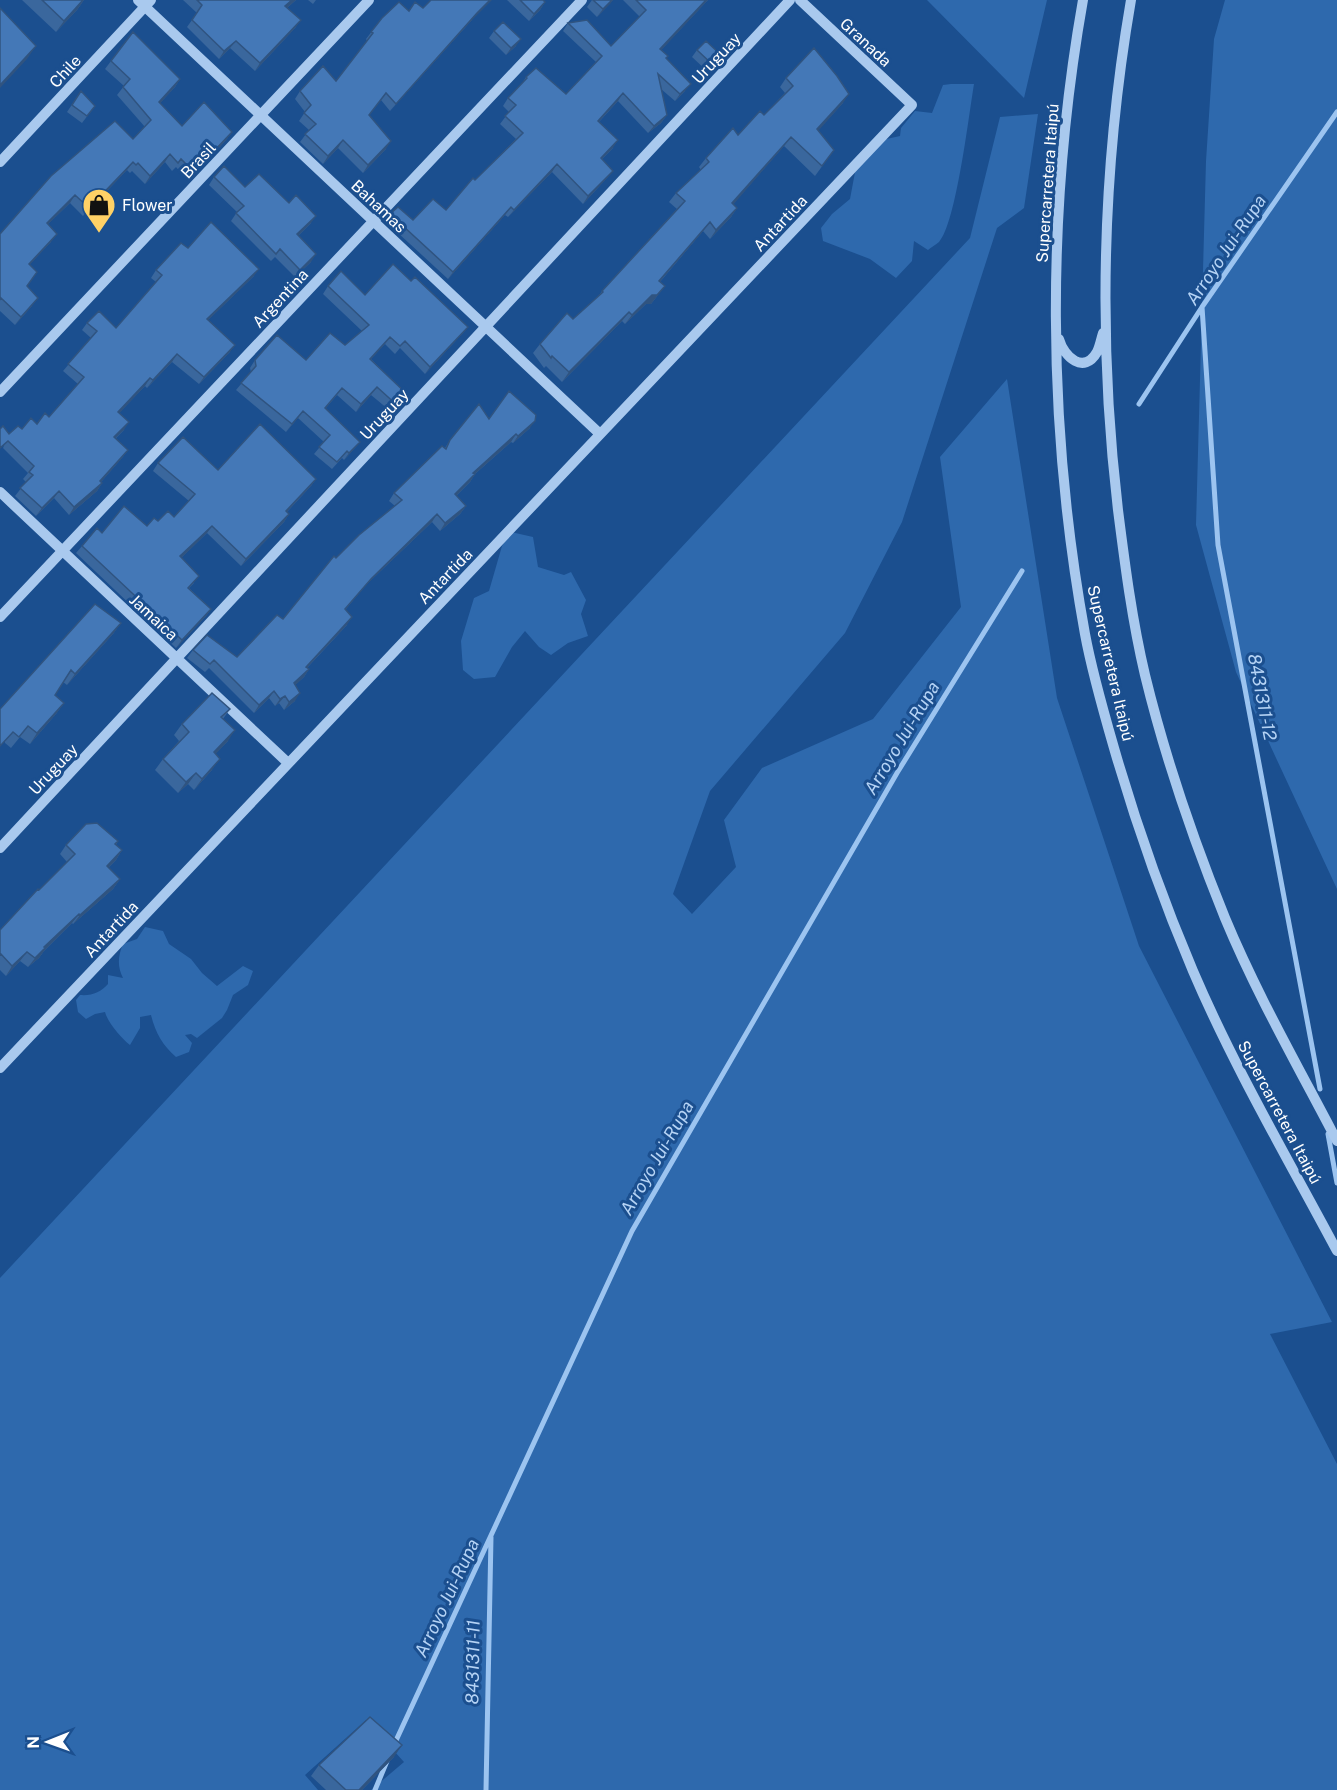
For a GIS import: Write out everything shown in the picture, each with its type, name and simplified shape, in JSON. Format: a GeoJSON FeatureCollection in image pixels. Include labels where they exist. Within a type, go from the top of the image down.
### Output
{"type":"FeatureCollection","features":[{"type":"Feature","properties":{"kind":"street","name":"Brasil"},"geometry":{"type":"LineString","coordinates":[[0,392],[369,0]]}},
{"type":"Feature","properties":{"kind":"street","name":"Argentina"},"geometry":{"type":"LineString","coordinates":[[0,617],[582,0]]}},
{"type":"Feature","properties":{"kind":"street","name":"Uruguay"},"geometry":{"type":"LineString","coordinates":[[0,848],[790,0]]}},
{"type":"Feature","properties":{"kind":"street","name":"Granada"},"geometry":{"type":"LineString","coordinates":[[800,0],[912,105]]}},
{"type":"Feature","properties":{"kind":"street","name":"Supercarretera Itaipú"},"geometry":{"type":"LineString","coordinates":[[1083,0],[1066,118],[1059,207],[1055,324],[1059,410],[1074,566],[1086,636],[1102,707],[1123,778],[1172,918],[1215,1020],[1337,1251]]}},
{"type":"Feature","properties":{"kind":"street","name":"Supercarretera Itaipú"},"geometry":{"type":"LineString","coordinates":[[1131,0],[1120,61],[1110,175],[1106,249],[1106,324],[1109,423],[1123,549],[1138,642],[1159,727],[1200,852],[1225,918],[1252,977],[1337,1141]]}},
{"type":"Feature","properties":{"kind":"street","name":"Bahamas"},"geometry":{"type":"LineString","coordinates":[[145,2],[260,115],[600,434]]}},
{"type":"Feature","properties":{"kind":"street","name":"Chile"},"geometry":{"type":"LineString","coordinates":[[0,162],[145,2]]}},
{"type":"Feature","properties":{"kind":"street","name":"Antartida"},"geometry":{"type":"LineString","coordinates":[[0,1068],[912,105]]}},
{"type":"Feature","properties":{"kind":"street"},"geometry":{"type":"LineString","coordinates":[[1055,324],[1062,348],[1067,356],[1075,361],[1084,362],[1092,358],[1097,351],[1106,324]]}},
{"type":"Feature","properties":{"kind":"street","name":"Jamaica"},"geometry":{"type":"LineString","coordinates":[[0,492],[288,763]]}},
{"type":"Feature","properties":{"kind":"shaded area"},"geometry":{"type":"Polygon","coordinates":[[[927,0],[1047,0],[1024,98],[927,0]]]}},
{"type":"Feature","properties":{"kind":"shaded area"},"geometry":{"type":"Polygon","coordinates":[[[1225,0],[1337,0],[1337,889],[1236,672],[1196,525],[1206,161],[1214,39],[1225,0]]]}},
{"type":"Feature","properties":{"kind":"shaded area"},"geometry":{"type":"Polygon","coordinates":[[[974,84],[956,192],[951,214],[939,242],[928,250],[914,241],[912,261],[896,278],[870,259],[823,241],[821,228],[832,214],[850,199],[856,167],[882,140],[900,136],[901,128],[915,111],[932,113],[943,85],[974,84]]]}},
{"type":"Feature","properties":{"kind":"shaded area"},"geometry":{"type":"Polygon","coordinates":[[[1038,114],[1024,208],[997,228],[902,522],[845,633],[710,791],[673,894],[692,914],[736,867],[724,820],[762,768],[873,719],[961,607],[940,457],[1007,379],[1057,698],[1139,946],[1332,1322],[1270,1334],[1337,1464],[1337,1790],[371,1790],[404,1762],[366,1720],[305,1775],[318,1790],[0,1790],[0,1278],[970,238],[1000,117],[1038,114]]]}},
{"type":"Feature","properties":{"kind":"shaded area"},"geometry":{"type":"Polygon","coordinates":[[[511,532],[533,537],[538,567],[564,575],[571,572],[586,600],[581,614],[588,636],[568,643],[551,655],[539,647],[525,631],[512,647],[495,677],[474,679],[463,670],[461,641],[474,598],[489,591],[502,546],[511,532]]]}},
{"type":"Feature","properties":{"kind":"shaded area"},"geometry":{"type":"Polygon","coordinates":[[[145,927],[163,931],[169,944],[191,959],[217,986],[243,966],[253,971],[248,985],[233,995],[222,1018],[197,1038],[191,1034],[185,1035],[192,1043],[189,1052],[176,1057],[160,1038],[151,1015],[140,1017],[140,1028],[130,1045],[115,1030],[105,1012],[86,1019],[78,1012],[76,1000],[80,995],[96,993],[102,989],[108,984],[108,975],[123,978],[119,961],[123,944],[137,939],[145,927]]]}},
{"type":"Feature","properties":{"kind":"building"},"geometry":{"type":"Polygon","coordinates":[[[42,0],[83,0],[64,21],[42,0]]]}},
{"type":"Feature","properties":{"kind":"building"},"geometry":{"type":"Polygon","coordinates":[[[197,0],[292,0],[285,6],[301,20],[260,63],[236,41],[224,51],[192,20],[202,5],[197,0]]]}},
{"type":"Feature","properties":{"kind":"building"},"geometry":{"type":"Polygon","coordinates":[[[431,0],[490,0],[396,104],[386,93],[369,115],[391,141],[368,165],[343,140],[328,156],[305,134],[316,124],[304,113],[311,105],[300,91],[323,66],[336,81],[382,18],[399,2],[409,11],[415,2],[423,8],[431,0]]]}},
{"type":"Feature","properties":{"kind":"building"},"geometry":{"type":"Polygon","coordinates":[[[520,0],[543,0],[545,2],[534,14],[520,0]]]}},
{"type":"Feature","properties":{"kind":"building"},"geometry":{"type":"Polygon","coordinates":[[[593,0],[612,0],[603,9],[593,0]]]}},
{"type":"Feature","properties":{"kind":"building"},"geometry":{"type":"Polygon","coordinates":[[[636,0],[706,0],[660,49],[691,84],[680,94],[658,74],[667,115],[654,126],[623,93],[598,121],[618,140],[601,158],[613,171],[588,196],[557,164],[514,210],[511,207],[453,272],[390,214],[398,207],[413,220],[433,199],[446,210],[473,178],[475,180],[523,133],[505,116],[516,105],[508,98],[526,77],[536,68],[566,94],[602,56],[568,23],[587,20],[611,46],[646,10],[636,0]]]}},
{"type":"Feature","properties":{"kind":"building"},"geometry":{"type":"Polygon","coordinates":[[[0,8],[36,46],[0,85],[0,8]]]}},
{"type":"Feature","properties":{"kind":"building"},"geometry":{"type":"Polygon","coordinates":[[[503,22],[521,39],[511,48],[494,31],[503,22]]]}},
{"type":"Feature","properties":{"kind":"building"},"geometry":{"type":"Polygon","coordinates":[[[133,32],[180,79],[159,102],[182,126],[204,102],[232,132],[213,152],[208,146],[188,166],[181,159],[178,163],[170,154],[150,176],[138,163],[136,165],[133,162],[89,208],[75,195],[47,223],[57,234],[29,264],[37,272],[27,286],[38,298],[21,317],[1,298],[0,300],[0,234],[51,176],[115,121],[133,139],[151,120],[123,87],[130,79],[111,61],[133,32]]]}},
{"type":"Feature","properties":{"kind":"building"},"geometry":{"type":"Polygon","coordinates":[[[706,41],[721,55],[712,64],[697,50],[706,41]]]}},
{"type":"Feature","properties":{"kind":"building"},"geometry":{"type":"Polygon","coordinates":[[[814,48],[849,94],[817,129],[834,150],[822,166],[791,137],[732,203],[737,208],[716,230],[710,222],[659,281],[665,286],[657,295],[652,295],[632,315],[629,312],[569,372],[552,356],[551,358],[540,344],[567,313],[573,319],[603,292],[685,201],[676,193],[709,162],[706,158],[733,128],[738,135],[760,111],[764,115],[793,86],[786,78],[814,48]]]}},
{"type":"Feature","properties":{"kind":"building"},"geometry":{"type":"Polygon","coordinates":[[[81,91],[95,106],[87,116],[72,105],[81,91]]]}},
{"type":"Feature","properties":{"kind":"building"},"geometry":{"type":"Polygon","coordinates":[[[224,166],[245,187],[259,174],[289,203],[296,195],[316,216],[297,234],[316,254],[300,270],[280,249],[276,254],[236,213],[244,206],[214,177],[224,166]]]}},
{"type":"Feature","properties":{"kind":"building"},"geometry":{"type":"Polygon","coordinates":[[[211,222],[259,269],[207,319],[235,345],[204,377],[177,354],[153,380],[150,378],[118,412],[129,422],[114,437],[128,450],[100,481],[102,483],[74,507],[59,491],[42,508],[20,488],[33,475],[29,472],[34,466],[8,441],[0,448],[0,429],[3,426],[9,434],[18,426],[22,429],[31,418],[37,424],[45,413],[49,417],[84,377],[68,364],[97,331],[87,323],[99,311],[116,328],[162,275],[156,270],[181,243],[188,248],[211,222]]]}},
{"type":"Feature","properties":{"kind":"building"},"geometry":{"type":"Polygon","coordinates":[[[393,264],[411,281],[415,277],[468,327],[430,367],[405,341],[400,346],[390,337],[370,359],[409,396],[399,407],[377,387],[361,404],[342,388],[325,408],[360,442],[337,462],[319,447],[330,435],[303,411],[292,424],[241,383],[256,366],[255,360],[277,335],[306,360],[330,333],[345,345],[369,325],[328,286],[341,271],[365,295],[393,264]]]}},
{"type":"Feature","properties":{"kind":"building"},"geometry":{"type":"Polygon","coordinates":[[[509,391],[536,415],[535,421],[518,436],[516,434],[473,473],[475,474],[455,494],[466,506],[445,523],[437,514],[371,579],[345,609],[352,617],[306,667],[309,669],[294,683],[300,693],[289,702],[285,696],[280,699],[274,691],[259,705],[214,660],[210,664],[193,650],[207,635],[237,657],[277,615],[283,619],[334,556],[336,558],[359,535],[402,500],[394,493],[442,446],[446,449],[450,440],[479,404],[489,419],[509,391]]]}},
{"type":"Feature","properties":{"kind":"building"},"geometry":{"type":"Polygon","coordinates":[[[260,424],[316,479],[286,511],[289,514],[246,559],[212,526],[180,556],[199,576],[188,588],[211,609],[182,640],[82,546],[97,528],[102,533],[124,506],[147,526],[154,518],[158,521],[168,511],[174,517],[195,494],[158,463],[183,437],[218,470],[260,424]]]}},
{"type":"Feature","properties":{"kind":"building"},"geometry":{"type":"Polygon","coordinates":[[[95,604],[121,623],[75,674],[71,670],[55,695],[64,703],[37,733],[28,726],[19,737],[13,732],[0,746],[0,709],[95,604]]]}},
{"type":"Feature","properties":{"kind":"building"},"geometry":{"type":"Polygon","coordinates":[[[212,693],[230,709],[221,717],[235,730],[214,752],[220,759],[202,779],[196,773],[186,782],[163,759],[189,732],[182,724],[212,693]]]}},
{"type":"Feature","properties":{"kind":"building"},"geometry":{"type":"Polygon","coordinates":[[[97,823],[118,841],[115,844],[122,850],[107,866],[120,879],[79,914],[35,958],[27,952],[12,966],[0,955],[0,930],[75,854],[66,845],[86,824],[97,823]]]}},
{"type":"Feature","properties":{"kind":"building"},"geometry":{"type":"Polygon","coordinates":[[[370,1717],[402,1745],[359,1790],[346,1790],[319,1765],[370,1717]]]}},
{"type":"Feature","properties":{"kind":"waterway","name":"Arroyo Jui-Rupa"},"geometry":{"type":"LineString","coordinates":[[1139,404],[1202,307],[1337,112]]}},
{"type":"Feature","properties":{"kind":"waterway","name":"8431311-12"},"geometry":{"type":"LineString","coordinates":[[1202,307],[1218,545],[1320,1089]]}},
{"type":"Feature","properties":{"kind":"waterway","name":"Arroyo Jui-Rupa"},"geometry":{"type":"LineString","coordinates":[[393,1747],[632,1231],[897,773],[1022,571]]}},
{"type":"Feature","properties":{"kind":"waterway","name":"8431311-12"},"geometry":{"type":"LineString","coordinates":[[1328,1134],[1337,1183]]}},
{"type":"Feature","properties":{"kind":"waterway","name":"8431311-11"},"geometry":{"type":"LineString","coordinates":[[486,1790],[491,1537]]}},
{"type":"Feature","properties":{"kind":"waterway","name":"Arroyo Jui-Rupa"},"geometry":{"type":"LineString","coordinates":[[375,1790],[387,1761]]}},
{"type":"Feature","properties":{"kind":"place","name":"Flower"},"geometry":{"type":"Point","coordinates":[99,234]}}]}
